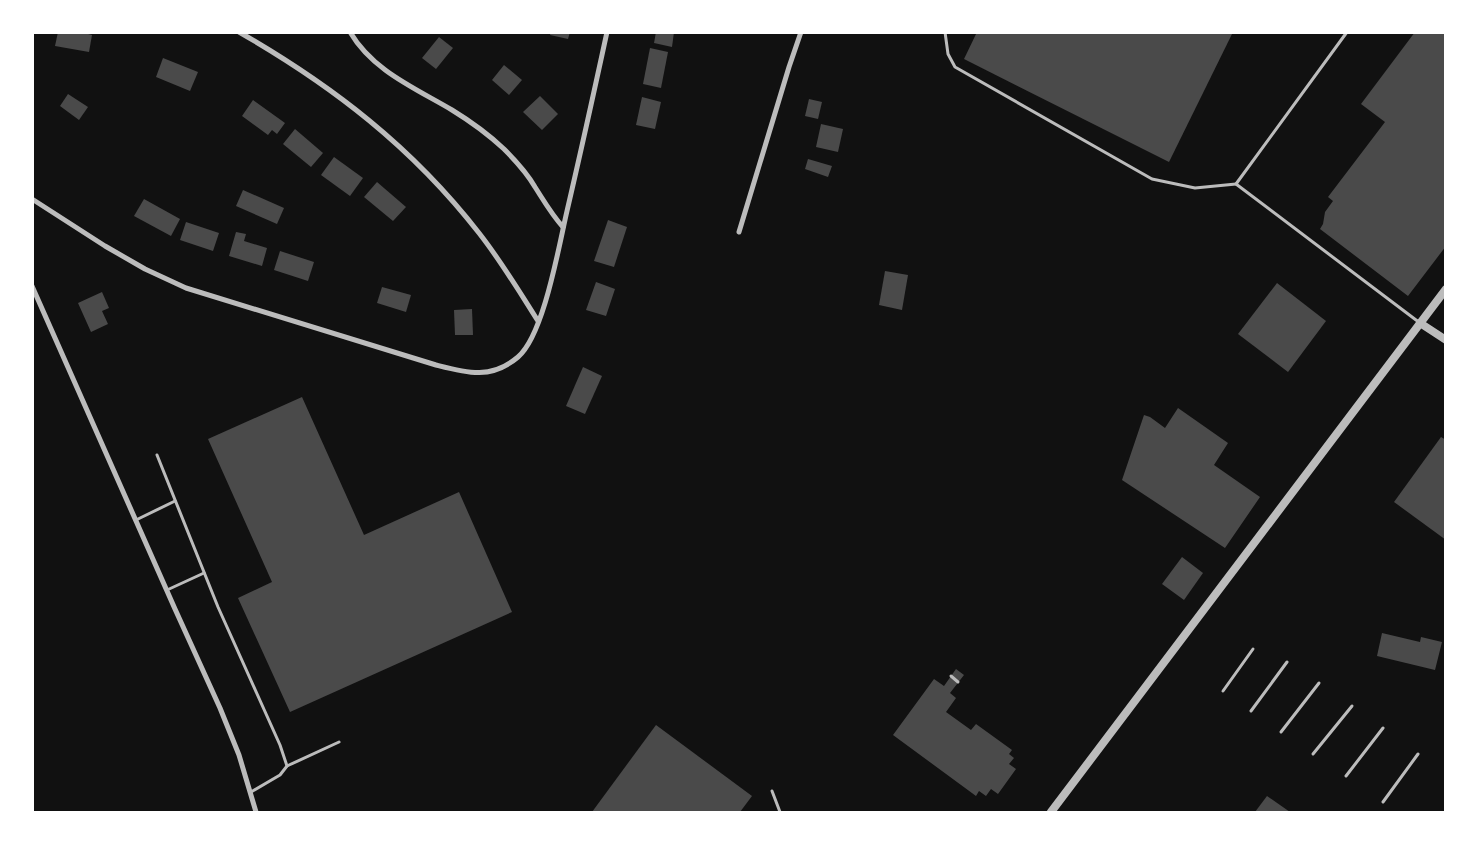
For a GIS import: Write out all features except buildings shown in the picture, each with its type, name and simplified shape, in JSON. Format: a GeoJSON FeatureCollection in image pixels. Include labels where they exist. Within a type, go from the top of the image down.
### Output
{"type":"FeatureCollection","features":[{"type":"Feature","properties":{"kind":"street"},"geometry":{"type":"LineString","coordinates":[[239,32],[326,86],[408,154],[445,192],[479,233],[510,276],[538,322]]}},
{"type":"Feature","properties":{"kind":"street"},"geometry":{"type":"LineString","coordinates":[[350,32],[361,48],[381,67],[408,86],[452,109],[503,148],[534,184],[555,219],[563,227]]}},
{"type":"Feature","properties":{"kind":"street"},"geometry":{"type":"LineString","coordinates":[[32,198],[129,260],[186,288],[465,373],[493,372],[508,365],[525,349],[538,322],[554,275],[607,32]]}},
{"type":"Feature","properties":{"kind":"street"},"geometry":{"type":"LineString","coordinates":[[739,232],[801,32]]}},
{"type":"Feature","properties":{"kind":"street"},"geometry":{"type":"LineString","coordinates":[[32,286],[166,591],[220,708],[239,755],[256,812]]}},
{"type":"Feature","properties":{"kind":"street"},"geometry":{"type":"LineString","coordinates":[[1051,812],[1446,289]]}},
{"type":"Feature","properties":{"kind":"street"},"geometry":{"type":"LineString","coordinates":[[1420,323],[1446,340]]}},
{"type":"Feature","properties":{"kind":"lane"},"geometry":{"type":"LineString","coordinates":[[945,32],[948,54],[955,67],[1152,179],[1195,188],[1236,184],[1420,323]]}},
{"type":"Feature","properties":{"kind":"lane"},"geometry":{"type":"LineString","coordinates":[[1236,184],[1347,32]]}},
{"type":"Feature","properties":{"kind":"lane"},"geometry":{"type":"LineString","coordinates":[[156,455],[218,607],[280,745],[287,766]]}},
{"type":"Feature","properties":{"kind":"lane"},"geometry":{"type":"LineString","coordinates":[[135,520],[175,501]]}},
{"type":"Feature","properties":{"kind":"lane"},"geometry":{"type":"LineString","coordinates":[[166,591],[204,573]]}},
{"type":"Feature","properties":{"kind":"lane"},"geometry":{"type":"LineString","coordinates":[[1223,690],[1253,649]]}},
{"type":"Feature","properties":{"kind":"lane"},"geometry":{"type":"LineString","coordinates":[[1252,711],[1287,662]]}},
{"type":"Feature","properties":{"kind":"lane"},"geometry":{"type":"LineString","coordinates":[[951,676],[958,682]]}},
{"type":"Feature","properties":{"kind":"lane"},"geometry":{"type":"LineString","coordinates":[[1281,732],[1320,683]]}},
{"type":"Feature","properties":{"kind":"lane"},"geometry":{"type":"LineString","coordinates":[[1313,754],[1352,706]]}},
{"type":"Feature","properties":{"kind":"lane"},"geometry":{"type":"LineString","coordinates":[[1346,776],[1383,728]]}},
{"type":"Feature","properties":{"kind":"lane"},"geometry":{"type":"LineString","coordinates":[[251,792],[280,775],[287,766],[339,742]]}},
{"type":"Feature","properties":{"kind":"lane"},"geometry":{"type":"LineString","coordinates":[[1383,802],[1418,754]]}},
{"type":"Feature","properties":{"kind":"lane"},"geometry":{"type":"LineString","coordinates":[[772,791],[780,812]]}}]}
